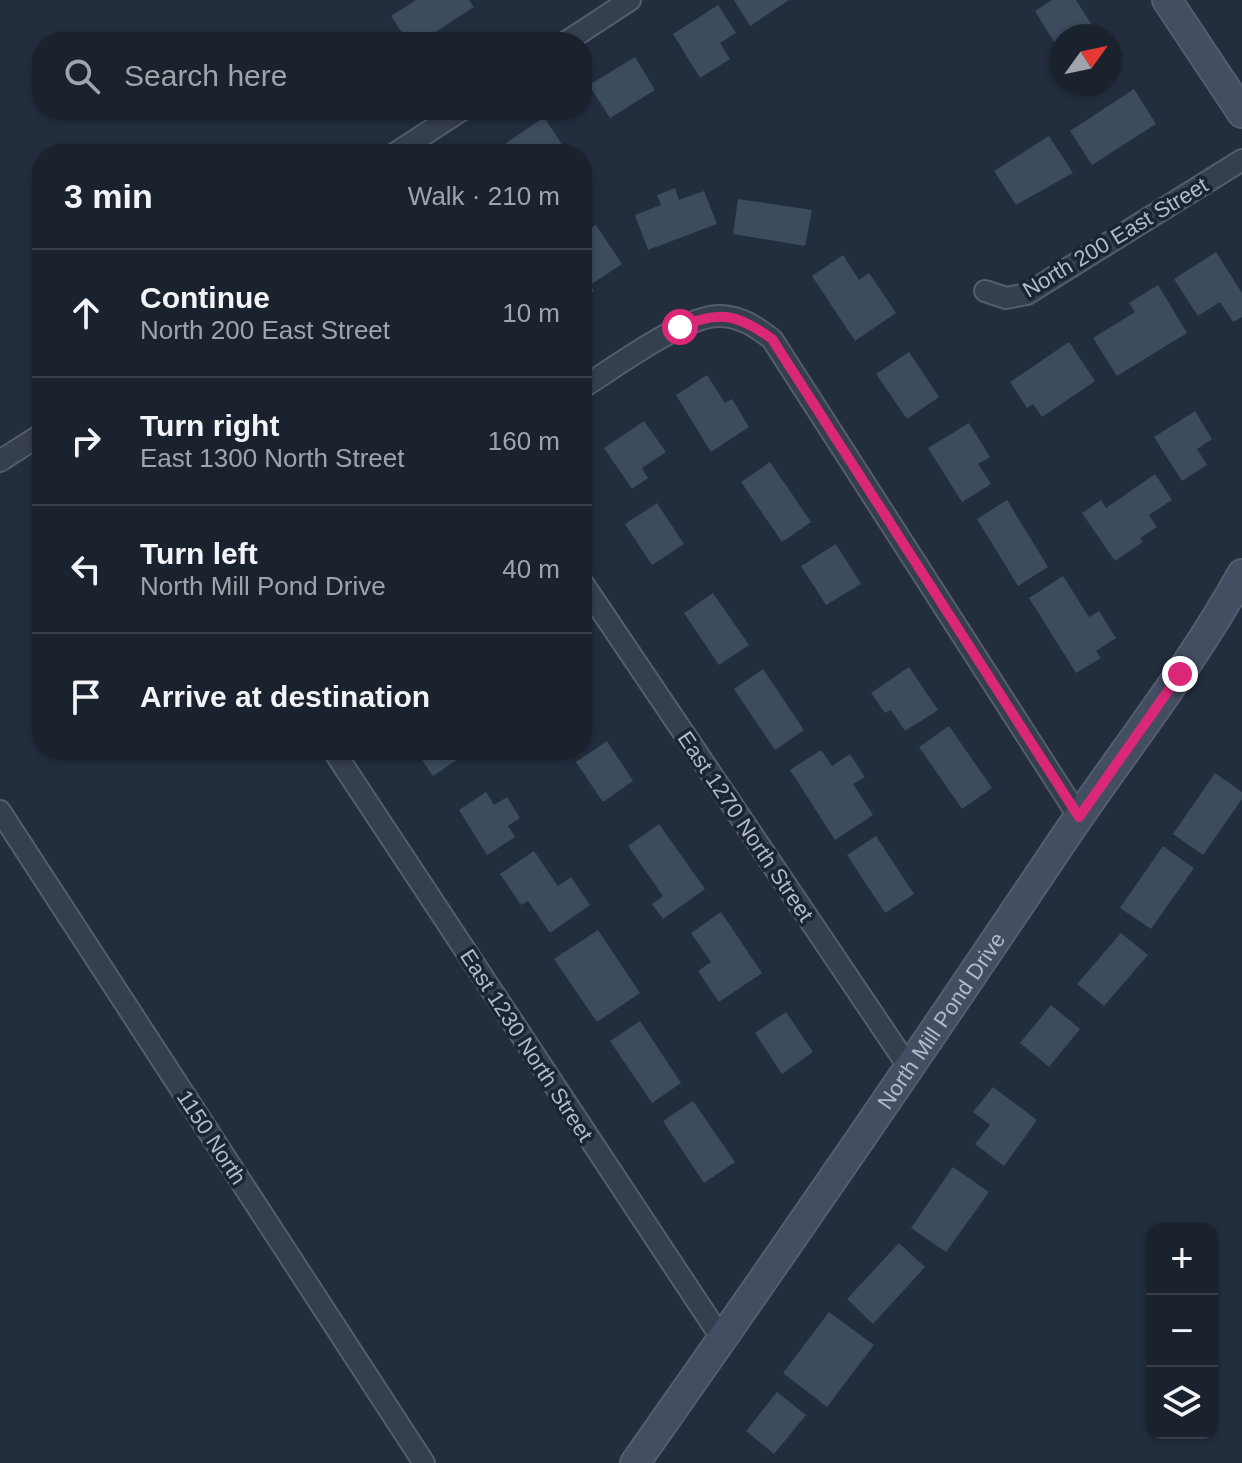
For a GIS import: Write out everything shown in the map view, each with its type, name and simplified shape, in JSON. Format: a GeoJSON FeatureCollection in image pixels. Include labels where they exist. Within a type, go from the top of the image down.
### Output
{"type":"FeatureCollection","features":[{"type":"Feature","properties":{"kind":"main road"},"geometry":{"type":"LineString","coordinates":[[1167,0],[1242,113]]}},
{"type":"Feature","properties":{"kind":"main road","name":"North Mill Pond Drive"},"geometry":{"type":"LineString","coordinates":[[635,1463],[1213,627],[1242,574]]}},
{"type":"Feature","properties":{"kind":"street"},"geometry":{"type":"LineString","coordinates":[[581,32],[630,0]]}},
{"type":"Feature","properties":{"kind":"street"},"geometry":{"type":"LineString","coordinates":[[409,144],[447,120]]}},
{"type":"Feature","properties":{"kind":"street","name":"North 200 East Street"},"geometry":{"type":"LineString","coordinates":[[985,291],[1006,298],[1027,294],[1242,160]]}},
{"type":"Feature","properties":{"kind":"street"},"geometry":{"type":"LineString","coordinates":[[592,382],[680,327],[702,318],[722,316],[750,322],[772,339],[1079,817]]}},
{"type":"Feature","properties":{"kind":"street"},"geometry":{"type":"LineString","coordinates":[[0,461],[32,440]]}},
{"type":"Feature","properties":{"kind":"street","name":"East 1270 North Street"},"geometry":{"type":"LineString","coordinates":[[592,597],[910,1069]]}},
{"type":"Feature","properties":{"kind":"street","name":"East 1230 North Street"},"geometry":{"type":"LineString","coordinates":[[340,760],[722,1339]]}},
{"type":"Feature","properties":{"kind":"street","name":"1150 North"},"geometry":{"type":"LineString","coordinates":[[0,811],[424,1463]]}},
{"type":"Feature","properties":{"kind":"building"},"geometry":{"type":"Polygon","coordinates":[[[416,0],[469,0],[474,7],[435,32],[401,32],[391,16],[416,0]]]}},
{"type":"Feature","properties":{"kind":"building"},"geometry":{"type":"Polygon","coordinates":[[[734,0],[789,0],[750,26],[734,0]]]}},
{"type":"Feature","properties":{"kind":"building"},"geometry":{"type":"Polygon","coordinates":[[[1052,0],[1076,0],[1091,24],[1050,24],[1050,35],[1035,11],[1052,0]]]}},
{"type":"Feature","properties":{"kind":"building"},"geometry":{"type":"Polygon","coordinates":[[[718,5],[736,33],[720,43],[730,59],[700,78],[673,34],[718,5]]]}},
{"type":"Feature","properties":{"kind":"building"},"geometry":{"type":"Polygon","coordinates":[[[635,57],[655,90],[610,118],[592,90],[592,83],[635,57]]]}},
{"type":"Feature","properties":{"kind":"building"},"geometry":{"type":"Polygon","coordinates":[[[1134,89],[1156,124],[1092,165],[1070,131],[1134,89]]]}},
{"type":"Feature","properties":{"kind":"building"},"geometry":{"type":"Polygon","coordinates":[[[540,120],[546,120],[562,144],[505,144],[540,120]]]}},
{"type":"Feature","properties":{"kind":"building"},"geometry":{"type":"Polygon","coordinates":[[[1049,136],[1073,173],[1016,205],[994,171],[1049,136]]]}},
{"type":"Feature","properties":{"kind":"building"},"geometry":{"type":"Polygon","coordinates":[[[675,188],[679,200],[704,191],[717,224],[648,250],[635,215],[661,205],[657,195],[675,188]]]}},
{"type":"Feature","properties":{"kind":"building"},"geometry":{"type":"Polygon","coordinates":[[[738,199],[812,210],[805,246],[733,234],[738,199]]]}},
{"type":"Feature","properties":{"kind":"building"},"geometry":{"type":"Polygon","coordinates":[[[596,225],[622,264],[592,284],[592,228],[596,225]]]}},
{"type":"Feature","properties":{"kind":"building"},"geometry":{"type":"Polygon","coordinates":[[[1216,252],[1242,293],[1242,317],[1233,322],[1220,302],[1198,316],[1174,279],[1216,252]]]}},
{"type":"Feature","properties":{"kind":"building"},"geometry":{"type":"Polygon","coordinates":[[[843,255],[859,280],[869,273],[896,313],[855,341],[812,276],[843,255]]]}},
{"type":"Feature","properties":{"kind":"building"},"geometry":{"type":"Polygon","coordinates":[[[1158,285],[1187,333],[1117,376],[1093,338],[1135,312],[1129,303],[1158,285]]]}},
{"type":"Feature","properties":{"kind":"building"},"geometry":{"type":"Polygon","coordinates":[[[1069,342],[1095,381],[1042,417],[1033,404],[1027,408],[1010,382],[1069,342]]]}},
{"type":"Feature","properties":{"kind":"building"},"geometry":{"type":"Polygon","coordinates":[[[909,352],[939,397],[907,419],[876,374],[909,352]]]}},
{"type":"Feature","properties":{"kind":"building"},"geometry":{"type":"Polygon","coordinates":[[[707,375],[725,403],[732,399],[749,427],[711,452],[676,395],[707,375]]]}},
{"type":"Feature","properties":{"kind":"building"},"geometry":{"type":"Polygon","coordinates":[[[1195,411],[1212,439],[1197,449],[1207,465],[1182,481],[1154,437],[1195,411]]]}},
{"type":"Feature","properties":{"kind":"building"},"geometry":{"type":"Polygon","coordinates":[[[644,421],[666,452],[642,468],[648,478],[632,489],[604,448],[644,421]]]}},
{"type":"Feature","properties":{"kind":"building"},"geometry":{"type":"Polygon","coordinates":[[[969,423],[990,457],[978,464],[991,484],[962,502],[928,448],[969,423]]]}},
{"type":"Feature","properties":{"kind":"building"},"geometry":{"type":"Polygon","coordinates":[[[770,462],[811,522],[782,542],[741,482],[770,462]]]}},
{"type":"Feature","properties":{"kind":"building"},"geometry":{"type":"Polygon","coordinates":[[[1155,474],[1172,500],[1149,515],[1157,527],[1140,538],[1143,542],[1115,561],[1082,513],[1101,500],[1106,508],[1155,474]]]}},
{"type":"Feature","properties":{"kind":"building"},"geometry":{"type":"Polygon","coordinates":[[[1007,500],[1048,567],[1018,586],[977,519],[1007,500]]]}},
{"type":"Feature","properties":{"kind":"building"},"geometry":{"type":"Polygon","coordinates":[[[657,503],[684,544],[652,565],[625,524],[657,503]]]}},
{"type":"Feature","properties":{"kind":"building"},"geometry":{"type":"Polygon","coordinates":[[[836,544],[861,584],[826,605],[801,566],[836,544]]]}},
{"type":"Feature","properties":{"kind":"building"},"geometry":{"type":"Polygon","coordinates":[[[1063,576],[1089,617],[1099,611],[1116,638],[1096,651],[1101,658],[1076,673],[1029,598],[1063,576]]]}},
{"type":"Feature","properties":{"kind":"building"},"geometry":{"type":"Polygon","coordinates":[[[713,593],[749,645],[719,665],[684,613],[713,593]]]}},
{"type":"Feature","properties":{"kind":"building"},"geometry":{"type":"Polygon","coordinates":[[[909,667],[938,710],[905,731],[891,710],[885,713],[871,693],[909,667]]]}},
{"type":"Feature","properties":{"kind":"building"},"geometry":{"type":"Polygon","coordinates":[[[763,669],[804,730],[775,750],[734,689],[763,669]]]}},
{"type":"Feature","properties":{"kind":"building"},"geometry":{"type":"Polygon","coordinates":[[[949,726],[992,788],[962,809],[919,747],[949,726]]]}},
{"type":"Feature","properties":{"kind":"building"},"geometry":{"type":"Polygon","coordinates":[[[607,741],[633,781],[603,802],[576,762],[592,760],[592,751],[607,741]]]}},
{"type":"Feature","properties":{"kind":"building"},"geometry":{"type":"Polygon","coordinates":[[[821,750],[832,766],[850,754],[865,777],[853,784],[873,815],[835,840],[790,770],[821,750]]]}},
{"type":"Feature","properties":{"kind":"building"},"geometry":{"type":"Polygon","coordinates":[[[422,760],[457,760],[433,776],[422,760]]]}},
{"type":"Feature","properties":{"kind":"building"},"geometry":{"type":"Polygon","coordinates":[[[1215,773],[1242,792],[1242,799],[1203,855],[1173,834],[1215,773]]]}},
{"type":"Feature","properties":{"kind":"building"},"geometry":{"type":"Polygon","coordinates":[[[486,792],[494,805],[507,797],[520,818],[508,826],[515,837],[487,855],[459,810],[486,792]]]}},
{"type":"Feature","properties":{"kind":"building"},"geometry":{"type":"Polygon","coordinates":[[[659,824],[705,889],[663,919],[652,904],[663,896],[628,846],[659,824]]]}},
{"type":"Feature","properties":{"kind":"building"},"geometry":{"type":"Polygon","coordinates":[[[876,836],[914,894],[885,913],[847,855],[876,836]]]}},
{"type":"Feature","properties":{"kind":"building"},"geometry":{"type":"Polygon","coordinates":[[[1163,846],[1194,868],[1151,929],[1120,908],[1163,846]]]}},
{"type":"Feature","properties":{"kind":"building"},"geometry":{"type":"Polygon","coordinates":[[[534,851],[558,886],[571,877],[590,905],[550,933],[528,901],[521,905],[500,874],[534,851]]]}},
{"type":"Feature","properties":{"kind":"building"},"geometry":{"type":"Polygon","coordinates":[[[721,912],[762,973],[719,1002],[698,971],[711,962],[691,933],[721,912]]]}},
{"type":"Feature","properties":{"kind":"building"},"geometry":{"type":"Polygon","coordinates":[[[598,930],[640,993],[597,1022],[554,959],[598,930]]]}},
{"type":"Feature","properties":{"kind":"building"},"geometry":{"type":"Polygon","coordinates":[[[1121,933],[1148,955],[1104,1006],[1077,984],[1121,933]]]}},
{"type":"Feature","properties":{"kind":"building"},"geometry":{"type":"Polygon","coordinates":[[[1051,1005],[1080,1029],[1049,1067],[1020,1043],[1051,1005]]]}},
{"type":"Feature","properties":{"kind":"building"},"geometry":{"type":"Polygon","coordinates":[[[786,1012],[813,1052],[782,1074],[755,1033],[786,1012]]]}},
{"type":"Feature","properties":{"kind":"building"},"geometry":{"type":"Polygon","coordinates":[[[640,1021],[681,1083],[652,1103],[610,1041],[640,1021]]]}},
{"type":"Feature","properties":{"kind":"building"},"geometry":{"type":"Polygon","coordinates":[[[993,1087],[1037,1120],[1004,1166],[975,1144],[990,1125],[973,1112],[993,1087]]]}},
{"type":"Feature","properties":{"kind":"building"},"geometry":{"type":"Polygon","coordinates":[[[693,1101],[735,1162],[704,1183],[663,1121],[693,1101]]]}},
{"type":"Feature","properties":{"kind":"building"},"geometry":{"type":"Polygon","coordinates":[[[953,1167],[989,1192],[946,1252],[911,1228],[953,1167]]]}},
{"type":"Feature","properties":{"kind":"building"},"geometry":{"type":"Polygon","coordinates":[[[899,1243],[925,1267],[873,1324],[847,1299],[899,1243]]]}},
{"type":"Feature","properties":{"kind":"building"},"geometry":{"type":"Polygon","coordinates":[[[829,1312],[874,1345],[827,1407],[783,1373],[829,1312]]]}},
{"type":"Feature","properties":{"kind":"building"},"geometry":{"type":"Polygon","coordinates":[[[777,1392],[806,1415],[774,1454],[746,1431],[777,1392]]]}},
{"type":"Feature","properties":{"kind":"route"},"geometry":{"type":"LineString","coordinates":[[680,327],[702,318],[722,316],[750,322],[772,339],[1079,817],[1180,674]]}}]}
